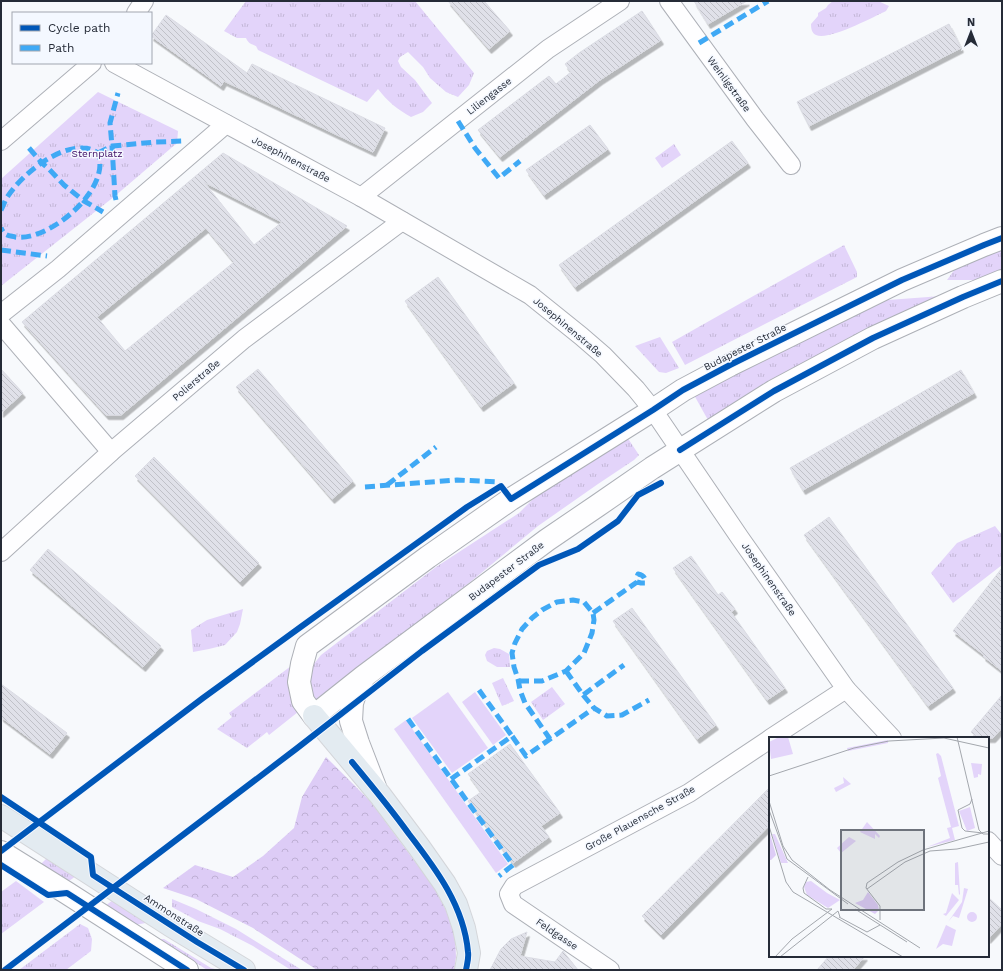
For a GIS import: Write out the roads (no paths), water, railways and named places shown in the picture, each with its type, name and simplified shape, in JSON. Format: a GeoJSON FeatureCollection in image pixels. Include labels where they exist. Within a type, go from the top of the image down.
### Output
{"type":"FeatureCollection","features":[{"type":"Feature","properties":{"kind":"main road","name":"Budapester Straße"},"geometry":{"type":"LineString","coordinates":[[1002,238],[902,280],[730,365],[683,390],[511,499],[428,557],[307,646],[299,682],[304,701],[314,716],[363,677],[547,540],[680,450],[774,391],[873,338],[1002,281]]}},
{"type":"Feature","properties":{"kind":"main road"},"geometry":{"type":"LineString","coordinates":[[363,677],[352,703],[351,721],[376,790]]}},
{"type":"Feature","properties":{"kind":"main road"},"geometry":{"type":"LineString","coordinates":[[314,716],[376,790],[445,884],[456,904],[464,928],[468,947],[466,970]]}},
{"type":"Feature","properties":{"kind":"main road","name":"Ammonstraße"},"geometry":{"type":"LineString","coordinates":[[1,816],[170,925],[244,970]]}},
{"type":"Feature","properties":{"kind":"main road"},"geometry":{"type":"LineString","coordinates":[[1,852],[188,970]]}},
{"type":"Feature","properties":{"kind":"street"},"geometry":{"type":"LineString","coordinates":[[137,12],[144,1]]}},
{"type":"Feature","properties":{"kind":"street","name":"Liliengasse"},"geometry":{"type":"LineString","coordinates":[[361,197],[548,49],[620,1]]}},
{"type":"Feature","properties":{"kind":"street","name":"Weinligstraße"},"geometry":{"type":"LineString","coordinates":[[669,1],[791,166]]}},
{"type":"Feature","properties":{"kind":"street"},"geometry":{"type":"LineString","coordinates":[[1,141],[91,64]]}},
{"type":"Feature","properties":{"kind":"street","name":"Josephinenstraße"},"geometry":{"type":"LineString","coordinates":[[116,64],[361,197],[530,295],[603,355],[636,389],[653,410],[740,538],[846,689],[891,737]]}},
{"type":"Feature","properties":{"kind":"street"},"geometry":{"type":"LineString","coordinates":[[1,314],[58,269],[226,124]]}},
{"type":"Feature","properties":{"kind":"street","name":"Polierstraße"},"geometry":{"type":"LineString","coordinates":[[1,552],[111,452],[244,339],[402,221]]}},
{"type":"Feature","properties":{"kind":"street"},"geometry":{"type":"LineString","coordinates":[[1,324],[111,452]]}},
{"type":"Feature","properties":{"kind":"street","name":"Große Plauensche Straße"},"geometry":{"type":"LineString","coordinates":[[773,737],[846,689]]}},
{"type":"Feature","properties":{"kind":"street","name":"Große Plauensche Straße"},"geometry":{"type":"LineString","coordinates":[[509,894],[514,886],[689,792],[769,739]]}},
{"type":"Feature","properties":{"kind":"street"},"geometry":{"type":"LineString","coordinates":[[989,842],[1002,856]]}},
{"type":"Feature","properties":{"kind":"street","name":"Feldgasse"},"geometry":{"type":"LineString","coordinates":[[509,894],[513,904],[610,970]]}},
{"type":"Feature","properties":{"kind":"park label","name":"Sternplatz"},"geometry":{"type":"Point","coordinates":[97,153]}}]}
